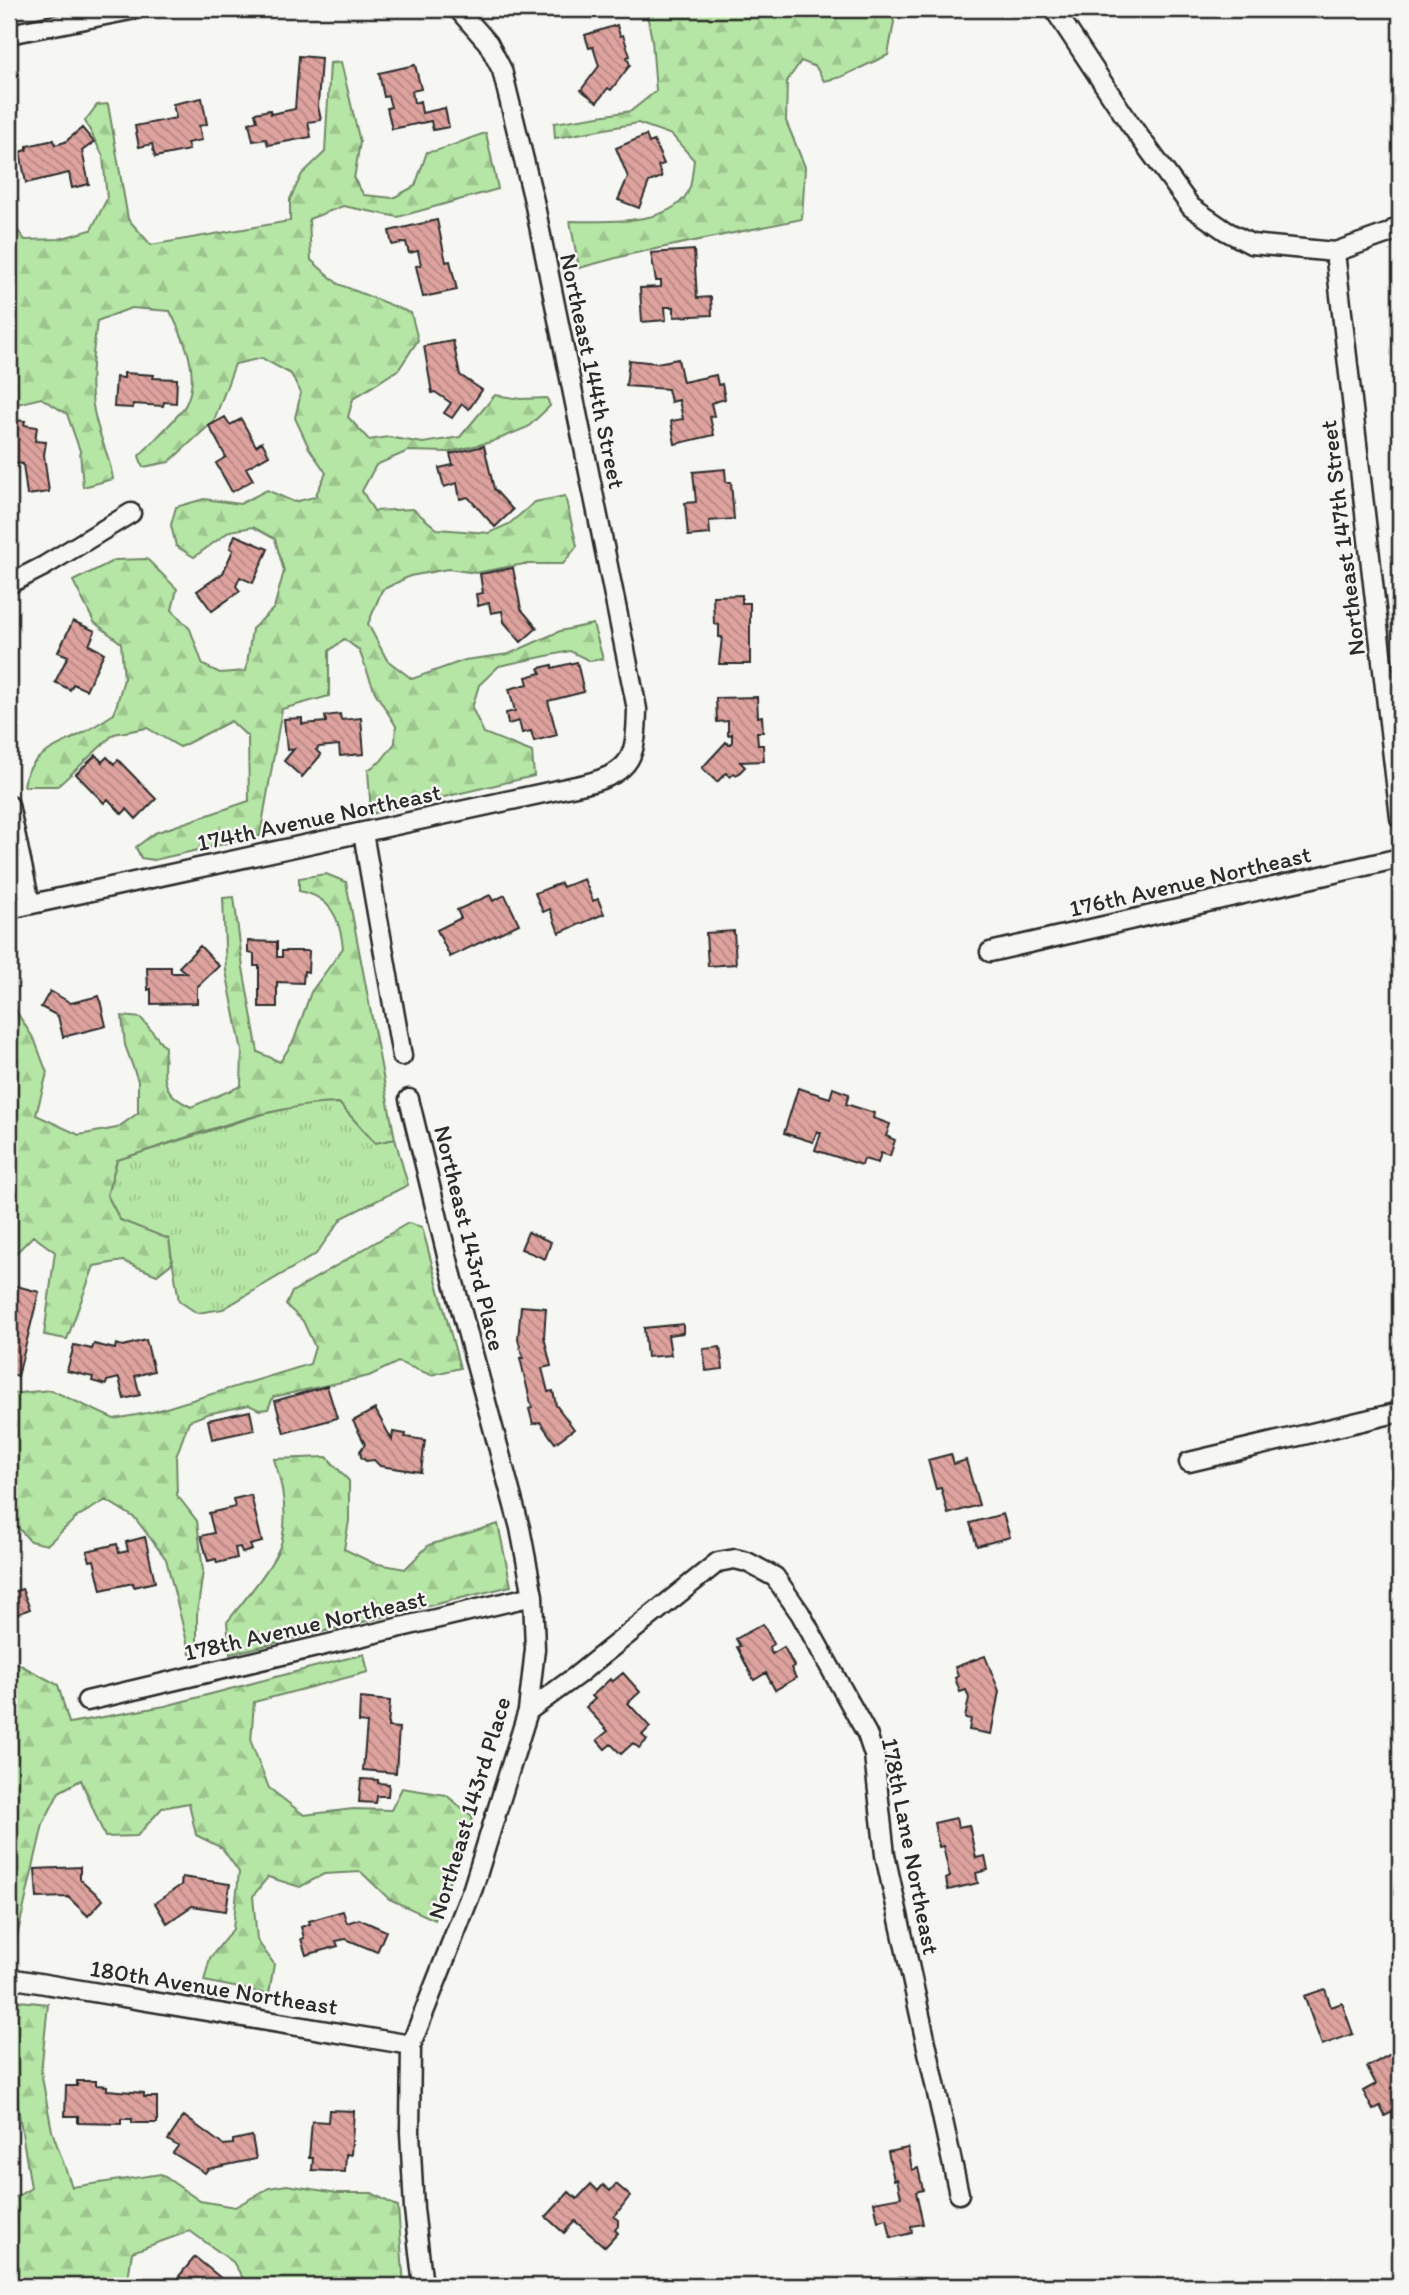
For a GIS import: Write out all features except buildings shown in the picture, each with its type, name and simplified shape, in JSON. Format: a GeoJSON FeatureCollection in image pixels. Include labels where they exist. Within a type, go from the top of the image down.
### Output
{"type":"FeatureCollection","features":[{"type":"Feature","properties":{"kind":"street"},"geometry":{"type":"LineString","coordinates":[[9,34],[136,9]]}},
{"type":"Feature","properties":{"kind":"street","name":"Northeast 144th Street"},"geometry":{"type":"LineString","coordinates":[[458,9],[488,43],[502,71],[534,201],[638,709],[632,757]]}},
{"type":"Feature","properties":{"kind":"street"},"geometry":{"type":"LineString","coordinates":[[1054,9],[1130,124],[1191,207],[1226,231],[1251,244],[1335,252],[1389,233],[1400,225]]}},
{"type":"Feature","properties":{"kind":"street","name":"Northeast 147th Street"},"geometry":{"type":"LineString","coordinates":[[1335,252],[1400,818]]}},
{"type":"Feature","properties":{"kind":"street"},"geometry":{"type":"LineString","coordinates":[[9,584],[131,513]]}},
{"type":"Feature","properties":{"kind":"street","name":"174th Avenue Northeast"},"geometry":{"type":"LineString","coordinates":[[9,909],[604,779],[619,771],[632,757]]}},
{"type":"Feature","properties":{"kind":"street"},"geometry":{"type":"LineString","coordinates":[[9,805],[30,903]]}},
{"type":"Feature","properties":{"kind":"street"},"geometry":{"type":"LineString","coordinates":[[363,833],[402,1056]]}},
{"type":"Feature","properties":{"kind":"street","name":"176th Avenue Northeast"},"geometry":{"type":"LineString","coordinates":[[990,952],[1400,858]]}},
{"type":"Feature","properties":{"kind":"street","name":"Northeast 143rd Place"},"geometry":{"type":"LineString","coordinates":[[410,1099],[450,1268],[520,1528],[533,1596],[535,1649],[528,1711],[473,1888],[411,2045],[410,2132],[414,2209],[423,2286]]}},
{"type":"Feature","properties":{"kind":"street"},"geometry":{"type":"LineString","coordinates":[[1189,1462],[1400,1412]]}},
{"type":"Feature","properties":{"kind":"street","name":"178th Lane Northeast"},"geometry":{"type":"LineString","coordinates":[[528,1711],[718,1562],[735,1559],[754,1564],[775,1577],[800,1613],[867,1734],[874,1755],[885,1854],[959,2194]]}},
{"type":"Feature","properties":{"kind":"street","name":"178th Avenue Northeast"},"geometry":{"type":"LineString","coordinates":[[87,1701],[533,1596]]}},
{"type":"Feature","properties":{"kind":"street","name":"180th Avenue Northeast"},"geometry":{"type":"LineString","coordinates":[[9,1978],[411,2045]]}},
{"type":"Feature","properties":{"kind":"green space"},"geometry":{"type":"Polygon","coordinates":[[[646,9],[890,9],[894,22],[888,55],[841,77],[824,81],[816,67],[801,61],[787,81],[786,121],[805,167],[802,219],[631,254],[579,268],[570,221],[619,221],[655,215],[682,200],[690,187],[694,160],[672,135],[638,123],[555,138],[554,123],[631,111],[656,91],[652,40],[646,9]]]}},
{"type":"Feature","properties":{"kind":"green space"},"geometry":{"type":"Polygon","coordinates":[[[341,62],[360,142],[354,179],[364,195],[393,198],[415,186],[427,152],[486,133],[498,189],[398,217],[343,206],[309,219],[311,260],[338,284],[411,313],[418,340],[399,369],[353,399],[348,417],[369,440],[388,437],[423,443],[460,437],[495,395],[521,399],[547,398],[550,406],[528,427],[491,442],[449,452],[408,451],[376,465],[362,491],[374,511],[413,509],[437,529],[489,533],[509,524],[535,502],[565,496],[577,546],[563,564],[524,564],[476,573],[448,569],[410,576],[382,590],[368,624],[387,660],[412,679],[465,660],[509,654],[560,631],[593,624],[603,659],[590,661],[570,651],[499,666],[479,685],[472,708],[484,733],[532,752],[534,776],[371,814],[368,770],[381,761],[395,743],[396,726],[375,692],[359,650],[344,639],[329,651],[329,696],[282,709],[260,836],[154,860],[141,858],[136,847],[155,833],[249,801],[248,737],[231,721],[180,747],[147,728],[114,734],[58,786],[24,786],[26,775],[37,759],[114,714],[124,679],[121,643],[94,622],[73,581],[115,560],[147,559],[177,589],[172,610],[190,629],[203,665],[220,673],[246,671],[252,629],[274,608],[284,571],[275,539],[253,527],[230,531],[194,557],[176,546],[171,525],[176,507],[204,499],[240,504],[267,490],[294,502],[315,497],[326,473],[309,448],[295,418],[301,393],[291,374],[262,358],[235,364],[214,421],[169,462],[143,467],[139,456],[183,409],[192,380],[189,356],[170,311],[131,308],[97,321],[92,370],[93,408],[113,479],[83,487],[80,451],[67,414],[41,398],[9,406],[9,225],[13,224],[25,240],[59,239],[91,230],[107,199],[103,156],[85,121],[97,105],[108,104],[128,219],[151,245],[290,221],[290,199],[302,174],[325,152],[330,63],[341,62]]]}},
{"type":"Feature","properties":{"kind":"green space"},"geometry":{"type":"Polygon","coordinates":[[[326,874],[346,882],[395,1139],[375,1143],[339,1103],[311,1105],[255,1116],[117,1160],[107,1195],[120,1220],[169,1239],[172,1263],[157,1275],[123,1261],[94,1266],[67,1339],[44,1335],[55,1252],[33,1236],[11,1258],[9,1264],[9,1074],[14,1057],[9,1028],[9,973],[11,1003],[35,1041],[47,1073],[36,1115],[79,1135],[117,1128],[138,1113],[138,1081],[125,1045],[122,1016],[141,1018],[165,1047],[164,1076],[168,1090],[191,1107],[241,1086],[242,1051],[226,971],[223,898],[234,897],[258,1052],[280,1062],[294,1040],[311,992],[343,948],[339,927],[332,911],[319,898],[299,891],[299,878],[326,874]]]}},
{"type":"Feature","properties":{"kind":"green space"},"geometry":{"type":"Polygon","coordinates":[[[339,1103],[375,1143],[395,1139],[408,1185],[342,1218],[316,1254],[223,1309],[197,1313],[179,1301],[169,1240],[120,1220],[107,1195],[117,1160],[263,1114],[307,1104],[339,1103]]]}},
{"type":"Feature","properties":{"kind":"green space"},"geometry":{"type":"Polygon","coordinates":[[[408,1223],[422,1227],[460,1368],[431,1375],[398,1362],[369,1376],[273,1397],[268,1409],[259,1410],[249,1405],[207,1414],[189,1421],[176,1457],[177,1495],[197,1521],[203,1571],[197,1615],[197,1652],[190,1654],[166,1559],[135,1518],[106,1500],[77,1517],[47,1545],[30,1541],[15,1524],[9,1524],[9,1394],[51,1390],[114,1419],[153,1412],[310,1364],[315,1347],[303,1321],[286,1305],[292,1292],[408,1223]]]}},
{"type":"Feature","properties":{"kind":"green space"},"geometry":{"type":"Polygon","coordinates":[[[327,1457],[349,1481],[349,1521],[344,1549],[373,1563],[405,1569],[429,1545],[498,1524],[511,1586],[230,1654],[227,1622],[266,1571],[282,1540],[283,1499],[274,1459],[327,1457]]]}},
{"type":"Feature","properties":{"kind":"green space"},"geometry":{"type":"Polygon","coordinates":[[[364,1654],[368,1672],[254,1702],[251,1742],[269,1788],[304,1815],[353,1809],[391,1810],[402,1788],[446,1795],[473,1817],[435,1920],[389,1899],[361,1872],[324,1874],[300,1887],[268,1877],[253,1896],[257,1940],[274,1964],[269,1994],[204,1981],[210,1958],[233,1929],[239,1872],[222,1848],[196,1835],[189,1803],[162,1808],[137,1836],[105,1837],[81,1780],[59,1792],[43,1824],[13,1954],[9,1955],[9,1659],[58,1685],[69,1723],[165,1706],[364,1654]]]}},
{"type":"Feature","properties":{"kind":"green space"},"geometry":{"type":"Polygon","coordinates":[[[9,2000],[48,2004],[41,2072],[52,2131],[72,2187],[161,2174],[200,2201],[235,2207],[269,2188],[287,2185],[337,2193],[372,2193],[398,2207],[404,2286],[248,2286],[233,2262],[190,2231],[132,2252],[127,2286],[9,2286],[9,2201],[31,2188],[9,2051],[9,2000]]]}}]}
